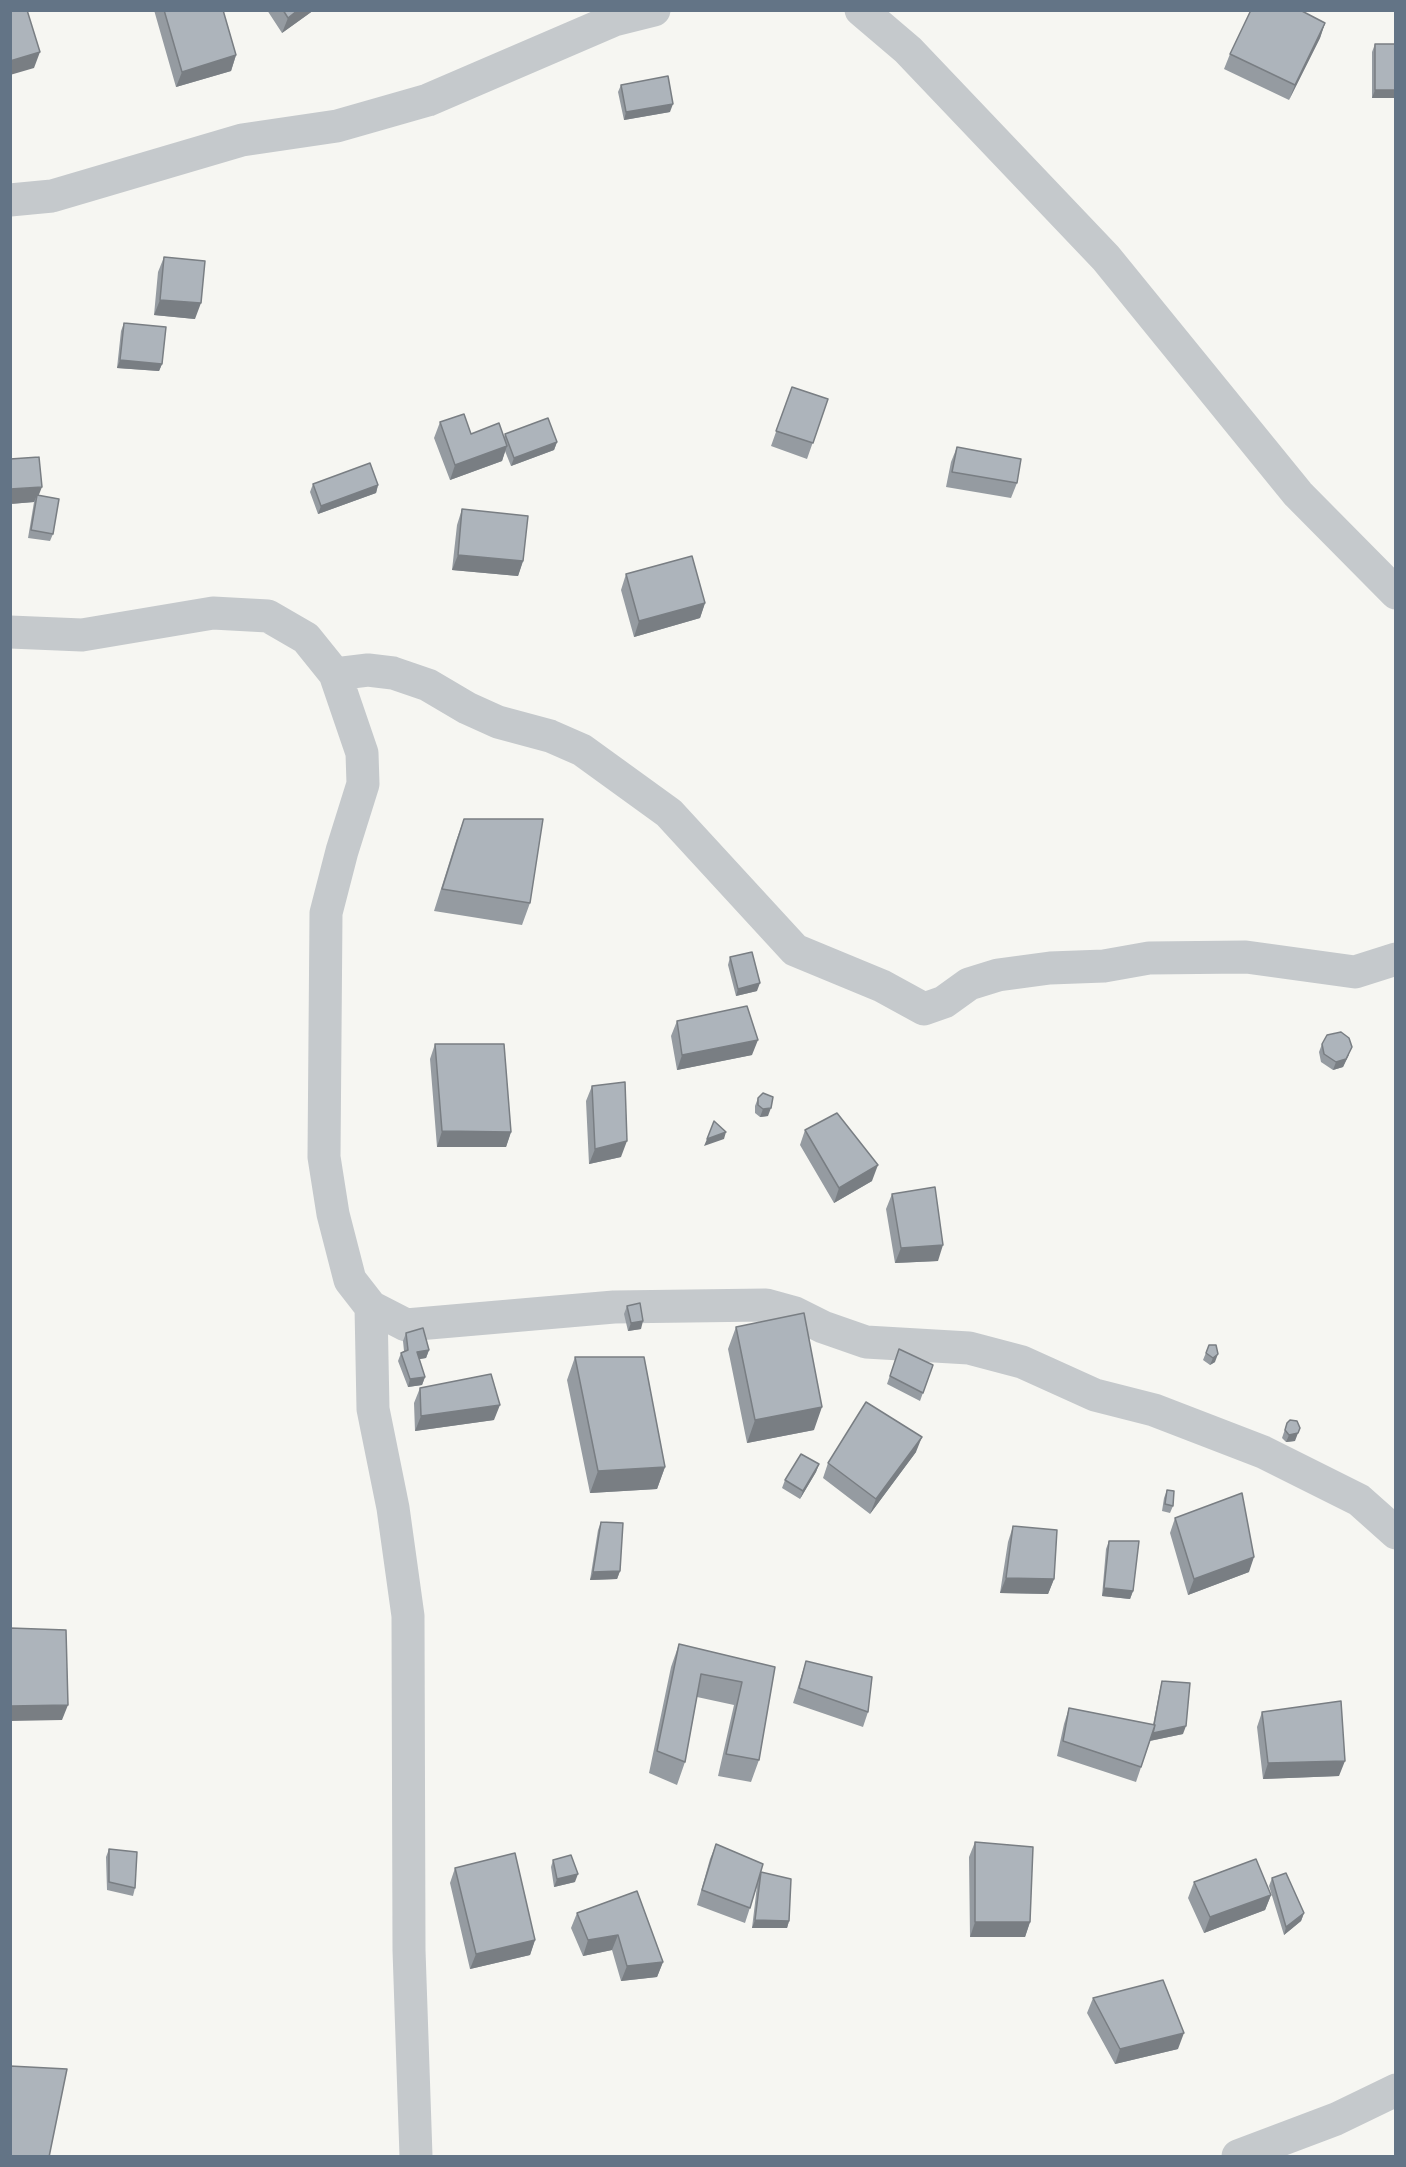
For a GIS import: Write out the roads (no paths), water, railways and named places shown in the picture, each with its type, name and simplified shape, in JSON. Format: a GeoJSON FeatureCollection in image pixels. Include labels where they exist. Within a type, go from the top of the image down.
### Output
{"type":"FeatureCollection","features":[{"type":"Feature","properties":{"kind":"street"},"geometry":{"type":"LineString","coordinates":[[10,200],[52,196],[242,140],[337,126],[428,100],[614,20],[654,10]]}},
{"type":"Feature","properties":{"kind":"street"},"geometry":{"type":"LineString","coordinates":[[861,10],[909,50],[1106,258],[1298,494],[1395,593]]}},
{"type":"Feature","properties":{"kind":"street"},"geometry":{"type":"LineString","coordinates":[[10,632],[82,635],[213,613],[268,616],[306,638],[335,674],[362,753],[363,784],[326,913],[324,1157],[333,1214],[350,1280],[371,1306],[406,1325],[614,1307],[766,1305],[795,1313],[823,1327],[866,1342],[969,1348],[1022,1362],[1095,1395],[1154,1410],[1263,1452],[1359,1500],[1395,1533]]}},
{"type":"Feature","properties":{"kind":"street"},"geometry":{"type":"LineString","coordinates":[[335,674],[368,670],[401,676],[428,685],[467,708],[498,722],[550,736],[582,750],[669,813],[795,950],[882,986],[924,1009],[944,1002],[969,984],[998,975],[1050,968],[1104,966],[1149,958],[1246,957],[1355,972],[1395,959]]}},
{"type":"Feature","properties":{"kind":"street"},"geometry":{"type":"LineString","coordinates":[[371,1306],[373,1409],[393,1508],[408,1616],[409,1950],[416,2157]]}},
{"type":"Feature","properties":{"kind":"street"},"geometry":{"type":"LineString","coordinates":[[1238,2157],[1336,2119],[1395,2090]]}}]}
